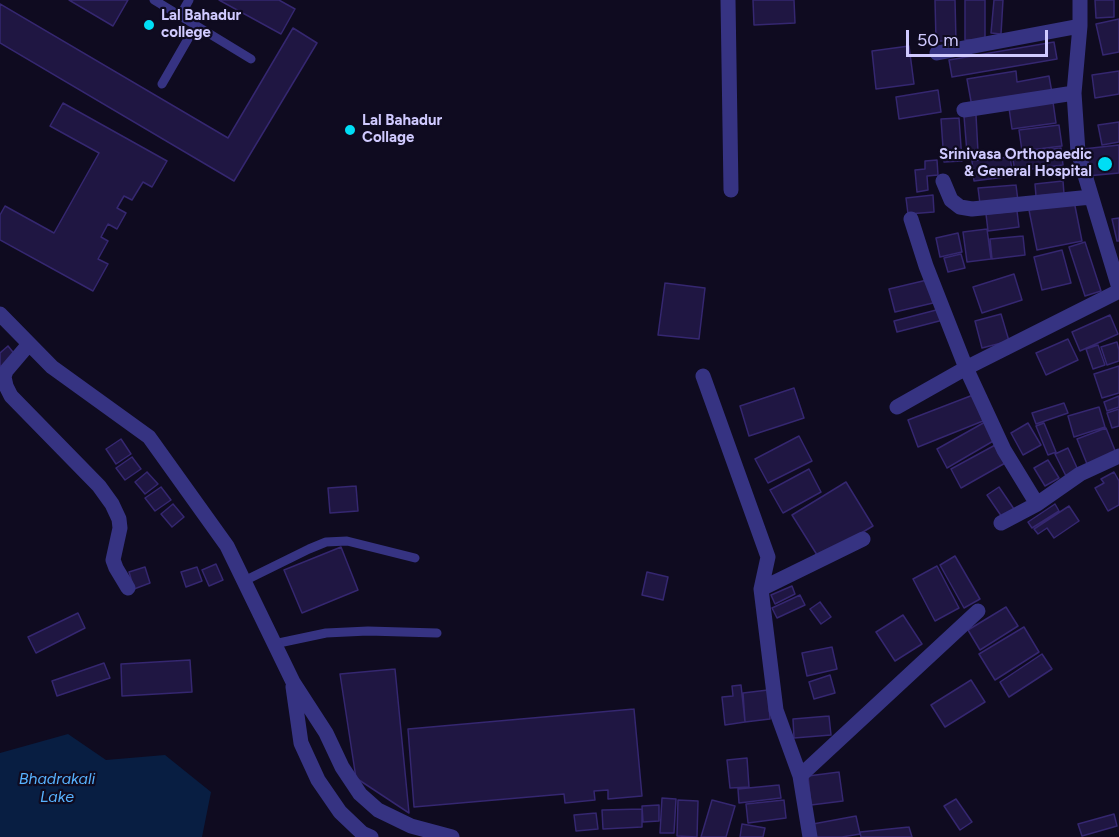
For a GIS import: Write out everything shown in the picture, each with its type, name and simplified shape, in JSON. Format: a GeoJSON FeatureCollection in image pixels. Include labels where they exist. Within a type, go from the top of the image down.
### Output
{"type":"FeatureCollection","features":[{"type":"Feature","properties":{"kind":"street"},"geometry":{"type":"LineString","coordinates":[[728,0],[731,190]]}},
{"type":"Feature","properties":{"kind":"street"},"geometry":{"type":"LineString","coordinates":[[897,407],[966,368],[1119,290],[1077,152],[1074,93],[1080,0]]}},
{"type":"Feature","properties":{"kind":"street"},"geometry":{"type":"LineString","coordinates":[[937,53],[1080,26]]}},
{"type":"Feature","properties":{"kind":"street"},"geometry":{"type":"LineString","coordinates":[[964,110],[1074,93]]}},
{"type":"Feature","properties":{"kind":"street"},"geometry":{"type":"LineString","coordinates":[[943,181],[951,200],[960,207],[972,209],[1091,197]]}},
{"type":"Feature","properties":{"kind":"street"},"geometry":{"type":"LineString","coordinates":[[911,219],[966,368],[1004,450],[1037,504]]}},
{"type":"Feature","properties":{"kind":"street"},"geometry":{"type":"LineString","coordinates":[[0,314],[51,367],[149,437],[227,546],[292,682],[326,734],[342,767],[360,795],[378,810],[411,825],[452,837]]}},
{"type":"Feature","properties":{"kind":"street"},"geometry":{"type":"LineString","coordinates":[[29,344],[6,371],[4,377],[6,386],[11,396],[99,486],[112,504],[119,519],[120,528],[113,560],[128,588]]}},
{"type":"Feature","properties":{"kind":"street"},"geometry":{"type":"LineString","coordinates":[[703,376],[768,557],[761,589],[776,710],[800,776],[810,837]]}},
{"type":"Feature","properties":{"kind":"street"},"geometry":{"type":"LineString","coordinates":[[1000,523],[1037,504],[1080,474],[1119,456]]}},
{"type":"Feature","properties":{"kind":"street"},"geometry":{"type":"LineString","coordinates":[[761,589],[863,539]]}},
{"type":"Feature","properties":{"kind":"street"},"geometry":{"type":"LineString","coordinates":[[800,776],[978,611]]}},
{"type":"Feature","properties":{"kind":"street"},"geometry":{"type":"LineString","coordinates":[[292,682],[301,743],[318,780],[340,812],[362,833],[371,837]]}},
{"type":"Feature","properties":{"kind":"lane"},"geometry":{"type":"LineString","coordinates":[[154,0],[251,58]]}},
{"type":"Feature","properties":{"kind":"lane"},"geometry":{"type":"LineString","coordinates":[[180,16],[189,0]]}},
{"type":"Feature","properties":{"kind":"lane"},"geometry":{"type":"LineString","coordinates":[[162,84],[196,25]]}},
{"type":"Feature","properties":{"kind":"lane"},"geometry":{"type":"LineString","coordinates":[[244,581],[326,542],[347,541],[414,558]]}},
{"type":"Feature","properties":{"kind":"lane"},"geometry":{"type":"LineString","coordinates":[[274,644],[326,633],[368,631],[437,633]]}},
{"type":"Feature","properties":{"kind":"water","name":"Bhadrakali Lake"},"geometry":{"type":"Polygon","coordinates":[[[68,734],[106,760],[165,755],[211,792],[202,837],[0,837],[0,753],[68,734]]]}},
{"type":"Feature","properties":{"kind":"building"},"geometry":{"type":"Polygon","coordinates":[[[69,0],[128,0],[113,26],[69,0]]]}},
{"type":"Feature","properties":{"kind":"building"},"geometry":{"type":"Polygon","coordinates":[[[219,0],[279,0],[295,9],[281,34],[219,0]]]}},
{"type":"Feature","properties":{"kind":"building"},"geometry":{"type":"Polygon","coordinates":[[[753,0],[794,0],[795,23],[754,25],[753,0]]]}},
{"type":"Feature","properties":{"kind":"building"},"geometry":{"type":"Polygon","coordinates":[[[935,0],[955,0],[956,41],[936,41],[935,0]]]}},
{"type":"Feature","properties":{"kind":"building"},"geometry":{"type":"Polygon","coordinates":[[[965,0],[985,0],[985,40],[965,40],[965,0]]]}},
{"type":"Feature","properties":{"kind":"building"},"geometry":{"type":"Polygon","coordinates":[[[994,0],[1003,0],[1001,34],[991,33],[994,0]]]}},
{"type":"Feature","properties":{"kind":"building"},"geometry":{"type":"Polygon","coordinates":[[[1095,0],[1114,0],[1114,17],[1096,18],[1095,0]]]}},
{"type":"Feature","properties":{"kind":"building"},"geometry":{"type":"Polygon","coordinates":[[[0,4],[228,138],[293,28],[317,43],[234,181],[0,43],[0,4]]]}},
{"type":"Feature","properties":{"kind":"building"},"geometry":{"type":"Polygon","coordinates":[[[1119,19],[1119,52],[1103,55],[1096,24],[1119,19]]]}},
{"type":"Feature","properties":{"kind":"building"},"geometry":{"type":"Polygon","coordinates":[[[1054,42],[1057,59],[952,77],[949,60],[1054,42]]]}},
{"type":"Feature","properties":{"kind":"building"},"geometry":{"type":"Polygon","coordinates":[[[909,46],[914,84],[876,89],[872,51],[909,46]]]}},
{"type":"Feature","properties":{"kind":"building"},"geometry":{"type":"Polygon","coordinates":[[[1016,71],[1017,82],[1049,76],[1052,93],[972,107],[967,79],[1016,71]]]}},
{"type":"Feature","properties":{"kind":"building"},"geometry":{"type":"Polygon","coordinates":[[[1119,71],[1119,94],[1095,98],[1092,75],[1119,71]]]}},
{"type":"Feature","properties":{"kind":"building"},"geometry":{"type":"Polygon","coordinates":[[[938,90],[941,112],[899,119],[896,97],[938,90]]]}},
{"type":"Feature","properties":{"kind":"building"},"geometry":{"type":"Polygon","coordinates":[[[1053,102],[1056,123],[1012,129],[1009,108],[1053,102]]]}},
{"type":"Feature","properties":{"kind":"building"},"geometry":{"type":"Polygon","coordinates":[[[63,103],[167,161],[152,187],[143,182],[132,200],[124,196],[117,208],[126,213],[117,229],[108,224],[101,237],[108,241],[98,259],[108,264],[93,291],[0,240],[0,215],[5,206],[54,233],[99,153],[50,126],[63,103]]]}},
{"type":"Feature","properties":{"kind":"building"},"geometry":{"type":"Polygon","coordinates":[[[976,115],[978,152],[967,153],[964,116],[976,115]]]}},
{"type":"Feature","properties":{"kind":"building"},"geometry":{"type":"Polygon","coordinates":[[[959,118],[962,161],[944,162],[941,119],[959,118]]]}},
{"type":"Feature","properties":{"kind":"building"},"geometry":{"type":"Polygon","coordinates":[[[1119,122],[1119,142],[1102,145],[1098,125],[1119,122]]]}},
{"type":"Feature","properties":{"kind":"building"},"geometry":{"type":"Polygon","coordinates":[[[1059,125],[1062,146],[1022,151],[1019,130],[1059,125]]]}},
{"type":"Feature","properties":{"kind":"building"},"geometry":{"type":"Polygon","coordinates":[[[1119,145],[1119,173],[1087,176],[1083,149],[1119,145]]]}},
{"type":"Feature","properties":{"kind":"building"},"geometry":{"type":"Polygon","coordinates":[[[1061,148],[1063,165],[1015,171],[1012,154],[1061,148]]]}},
{"type":"Feature","properties":{"kind":"building"},"geometry":{"type":"Polygon","coordinates":[[[1010,157],[1013,176],[974,181],[972,161],[1010,157]]]}},
{"type":"Feature","properties":{"kind":"building"},"geometry":{"type":"Polygon","coordinates":[[[937,160],[938,175],[927,176],[928,190],[917,192],[915,170],[925,169],[925,161],[937,160]]]}},
{"type":"Feature","properties":{"kind":"building"},"geometry":{"type":"Polygon","coordinates":[[[1063,181],[1064,194],[1036,196],[1035,184],[1063,181]]]}},
{"type":"Feature","properties":{"kind":"building"},"geometry":{"type":"Polygon","coordinates":[[[1016,185],[1018,201],[980,204],[978,188],[1016,185]]]}},
{"type":"Feature","properties":{"kind":"building"},"geometry":{"type":"Polygon","coordinates":[[[933,195],[934,212],[908,214],[906,198],[933,195]]]}},
{"type":"Feature","properties":{"kind":"building"},"geometry":{"type":"Polygon","coordinates":[[[1074,201],[1082,241],[1037,250],[1029,210],[1074,201]]]}},
{"type":"Feature","properties":{"kind":"building"},"geometry":{"type":"Polygon","coordinates":[[[1017,211],[1019,227],[988,231],[986,214],[1017,211]]]}},
{"type":"Feature","properties":{"kind":"building"},"geometry":{"type":"Polygon","coordinates":[[[1119,218],[1119,241],[1117,241],[1112,219],[1119,218]]]}},
{"type":"Feature","properties":{"kind":"building"},"geometry":{"type":"Polygon","coordinates":[[[987,229],[991,259],[967,262],[963,232],[987,229]]]}},
{"type":"Feature","properties":{"kind":"building"},"geometry":{"type":"Polygon","coordinates":[[[958,233],[962,252],[940,257],[936,238],[958,233]]]}},
{"type":"Feature","properties":{"kind":"building"},"geometry":{"type":"Polygon","coordinates":[[[1023,236],[1025,255],[992,259],[990,239],[1023,236]]]}},
{"type":"Feature","properties":{"kind":"building"},"geometry":{"type":"Polygon","coordinates":[[[1085,242],[1101,291],[1085,296],[1069,247],[1085,242]]]}},
{"type":"Feature","properties":{"kind":"building"},"geometry":{"type":"Polygon","coordinates":[[[1062,250],[1071,283],[1042,290],[1034,257],[1062,250]]]}},
{"type":"Feature","properties":{"kind":"building"},"geometry":{"type":"Polygon","coordinates":[[[961,254],[965,268],[948,272],[944,258],[961,254]]]}},
{"type":"Feature","properties":{"kind":"building"},"geometry":{"type":"Polygon","coordinates":[[[1014,274],[1022,300],[982,313],[973,287],[1014,274]]]}},
{"type":"Feature","properties":{"kind":"building"},"geometry":{"type":"Polygon","coordinates":[[[927,280],[933,303],[895,312],[889,289],[927,280]]]}},
{"type":"Feature","properties":{"kind":"building"},"geometry":{"type":"Polygon","coordinates":[[[665,283],[705,288],[699,339],[658,335],[665,283]]]}},
{"type":"Feature","properties":{"kind":"building"},"geometry":{"type":"Polygon","coordinates":[[[940,309],[943,320],[897,332],[894,321],[940,309]]]}},
{"type":"Feature","properties":{"kind":"building"},"geometry":{"type":"Polygon","coordinates":[[[1001,314],[1009,341],[982,348],[975,321],[1001,314]]]}},
{"type":"Feature","properties":{"kind":"building"},"geometry":{"type":"Polygon","coordinates":[[[1110,315],[1118,334],[1080,351],[1072,332],[1110,315]]]}},
{"type":"Feature","properties":{"kind":"building"},"geometry":{"type":"Polygon","coordinates":[[[1068,339],[1078,360],[1046,375],[1036,353],[1068,339]]]}},
{"type":"Feature","properties":{"kind":"building"},"geometry":{"type":"Polygon","coordinates":[[[1117,342],[1119,361],[1107,365],[1101,347],[1117,342]]]}},
{"type":"Feature","properties":{"kind":"building"},"geometry":{"type":"Polygon","coordinates":[[[1098,345],[1105,365],[1093,369],[1086,349],[1098,345]]]}},
{"type":"Feature","properties":{"kind":"building"},"geometry":{"type":"Polygon","coordinates":[[[8,346],[17,357],[3,369],[0,365],[0,353],[8,346]]]}},
{"type":"Feature","properties":{"kind":"building"},"geometry":{"type":"Polygon","coordinates":[[[1119,366],[1119,393],[1102,398],[1094,374],[1119,366]]]}},
{"type":"Feature","properties":{"kind":"building"},"geometry":{"type":"Polygon","coordinates":[[[794,388],[804,418],[749,436],[740,406],[794,388]]]}},
{"type":"Feature","properties":{"kind":"building"},"geometry":{"type":"Polygon","coordinates":[[[973,395],[983,421],[918,447],[908,420],[973,395]]]}},
{"type":"Feature","properties":{"kind":"building"},"geometry":{"type":"Polygon","coordinates":[[[1119,396],[1119,407],[1107,411],[1104,402],[1119,396]]]}},
{"type":"Feature","properties":{"kind":"building"},"geometry":{"type":"Polygon","coordinates":[[[1064,403],[1068,413],[1036,424],[1032,413],[1064,403]]]}},
{"type":"Feature","properties":{"kind":"building"},"geometry":{"type":"Polygon","coordinates":[[[1099,407],[1105,427],[1074,437],[1068,416],[1099,407]]]}},
{"type":"Feature","properties":{"kind":"building"},"geometry":{"type":"Polygon","coordinates":[[[1119,409],[1119,426],[1112,428],[1107,413],[1119,409]]]}},
{"type":"Feature","properties":{"kind":"building"},"geometry":{"type":"Polygon","coordinates":[[[985,422],[995,440],[947,468],[937,449],[985,422]]]}},
{"type":"Feature","properties":{"kind":"building"},"geometry":{"type":"Polygon","coordinates":[[[1028,423],[1041,445],[1023,455],[1011,433],[1028,423]]]}},
{"type":"Feature","properties":{"kind":"building"},"geometry":{"type":"Polygon","coordinates":[[[1044,423],[1056,452],[1048,455],[1036,426],[1044,423]]]}},
{"type":"Feature","properties":{"kind":"building"},"geometry":{"type":"Polygon","coordinates":[[[1106,428],[1116,453],[1087,464],[1077,439],[1106,428]]]}},
{"type":"Feature","properties":{"kind":"building"},"geometry":{"type":"Polygon","coordinates":[[[799,436],[812,461],[768,483],[755,459],[799,436]]]}},
{"type":"Feature","properties":{"kind":"building"},"geometry":{"type":"Polygon","coordinates":[[[121,439],[131,454],[116,464],[106,449],[121,439]]]}},
{"type":"Feature","properties":{"kind":"building"},"geometry":{"type":"Polygon","coordinates":[[[997,444],[1007,462],[961,488],[951,469],[997,444]]]}},
{"type":"Feature","properties":{"kind":"building"},"geometry":{"type":"Polygon","coordinates":[[[1068,448],[1078,470],[1066,476],[1055,454],[1068,448]]]}},
{"type":"Feature","properties":{"kind":"building"},"geometry":{"type":"Polygon","coordinates":[[[132,457],[141,469],[125,480],[116,468],[132,457]]]}},
{"type":"Feature","properties":{"kind":"building"},"geometry":{"type":"Polygon","coordinates":[[[1048,460],[1059,478],[1045,486],[1034,468],[1048,460]]]}},
{"type":"Feature","properties":{"kind":"building"},"geometry":{"type":"Polygon","coordinates":[[[809,469],[821,492],[783,513],[770,490],[809,469]]]}},
{"type":"Feature","properties":{"kind":"building"},"geometry":{"type":"Polygon","coordinates":[[[147,472],[158,484],[145,494],[135,482],[147,472]]]}},
{"type":"Feature","properties":{"kind":"building"},"geometry":{"type":"Polygon","coordinates":[[[1114,472],[1119,481],[1119,505],[1108,511],[1095,488],[1104,483],[1101,479],[1114,472]]]}},
{"type":"Feature","properties":{"kind":"building"},"geometry":{"type":"Polygon","coordinates":[[[846,482],[873,526],[819,558],[792,515],[846,482]]]}},
{"type":"Feature","properties":{"kind":"building"},"geometry":{"type":"Polygon","coordinates":[[[356,486],[358,511],[330,513],[328,488],[356,486]]]}},
{"type":"Feature","properties":{"kind":"building"},"geometry":{"type":"Polygon","coordinates":[[[161,487],[171,500],[155,511],[145,498],[161,487]]]}},
{"type":"Feature","properties":{"kind":"building"},"geometry":{"type":"Polygon","coordinates":[[[999,487],[1016,512],[1004,520],[987,495],[999,487]]]}},
{"type":"Feature","properties":{"kind":"building"},"geometry":{"type":"Polygon","coordinates":[[[173,504],[184,517],[172,527],[161,514],[173,504]]]}},
{"type":"Feature","properties":{"kind":"building"},"geometry":{"type":"Polygon","coordinates":[[[1055,504],[1059,511],[1032,528],[1028,522],[1055,504]]]}},
{"type":"Feature","properties":{"kind":"building"},"geometry":{"type":"Polygon","coordinates":[[[1069,506],[1079,521],[1054,538],[1047,528],[1038,534],[1034,529],[1069,506]]]}},
{"type":"Feature","properties":{"kind":"building"},"geometry":{"type":"Polygon","coordinates":[[[341,547],[358,590],[302,613],[284,570],[341,547]]]}},
{"type":"Feature","properties":{"kind":"building"},"geometry":{"type":"Polygon","coordinates":[[[955,556],[980,599],[964,608],[940,565],[955,556]]]}},
{"type":"Feature","properties":{"kind":"building"},"geometry":{"type":"Polygon","coordinates":[[[216,564],[223,580],[209,586],[202,570],[216,564]]]}},
{"type":"Feature","properties":{"kind":"building"},"geometry":{"type":"Polygon","coordinates":[[[937,566],[959,608],[935,621],[913,579],[937,566]]]}},
{"type":"Feature","properties":{"kind":"building"},"geometry":{"type":"Polygon","coordinates":[[[145,567],[150,583],[134,589],[129,572],[145,567]]]}},
{"type":"Feature","properties":{"kind":"building"},"geometry":{"type":"Polygon","coordinates":[[[197,567],[202,581],[186,587],[181,572],[197,567]]]}},
{"type":"Feature","properties":{"kind":"building"},"geometry":{"type":"Polygon","coordinates":[[[647,572],[668,577],[663,600],[642,595],[647,572]]]}},
{"type":"Feature","properties":{"kind":"building"},"geometry":{"type":"Polygon","coordinates":[[[792,586],[795,594],[775,604],[771,595],[792,586]]]}},
{"type":"Feature","properties":{"kind":"building"},"geometry":{"type":"Polygon","coordinates":[[[800,595],[805,605],[777,618],[772,608],[800,595]]]}},
{"type":"Feature","properties":{"kind":"building"},"geometry":{"type":"Polygon","coordinates":[[[820,602],[831,617],[821,624],[810,609],[820,602]]]}},
{"type":"Feature","properties":{"kind":"building"},"geometry":{"type":"Polygon","coordinates":[[[1006,607],[1018,626],[980,650],[968,630],[1006,607]]]}},
{"type":"Feature","properties":{"kind":"building"},"geometry":{"type":"Polygon","coordinates":[[[78,613],[85,628],[36,653],[28,637],[78,613]]]}},
{"type":"Feature","properties":{"kind":"building"},"geometry":{"type":"Polygon","coordinates":[[[903,615],[922,644],[895,661],[876,632],[903,615]]]}},
{"type":"Feature","properties":{"kind":"building"},"geometry":{"type":"Polygon","coordinates":[[[1024,627],[1039,652],[995,680],[979,654],[1024,627]]]}},
{"type":"Feature","properties":{"kind":"building"},"geometry":{"type":"Polygon","coordinates":[[[832,647],[837,669],[807,676],[802,653],[832,647]]]}},
{"type":"Feature","properties":{"kind":"building"},"geometry":{"type":"Polygon","coordinates":[[[1042,654],[1052,669],[1009,697],[1000,682],[1042,654]]]}},
{"type":"Feature","properties":{"kind":"building"},"geometry":{"type":"Polygon","coordinates":[[[190,660],[192,692],[122,696],[121,664],[190,660]]]}},
{"type":"Feature","properties":{"kind":"building"},"geometry":{"type":"Polygon","coordinates":[[[104,663],[110,678],[57,696],[52,681],[104,663]]]}},
{"type":"Feature","properties":{"kind":"building"},"geometry":{"type":"Polygon","coordinates":[[[395,669],[409,813],[356,778],[340,674],[395,669]]]}},
{"type":"Feature","properties":{"kind":"building"},"geometry":{"type":"Polygon","coordinates":[[[830,675],[835,693],[814,699],[809,682],[830,675]]]}},
{"type":"Feature","properties":{"kind":"building"},"geometry":{"type":"Polygon","coordinates":[[[971,680],[985,702],[945,727],[931,705],[971,680]]]}},
{"type":"Feature","properties":{"kind":"building"},"geometry":{"type":"Polygon","coordinates":[[[741,685],[745,722],[725,725],[722,697],[733,696],[732,686],[741,685]]]}},
{"type":"Feature","properties":{"kind":"building"},"geometry":{"type":"Polygon","coordinates":[[[768,690],[770,719],[745,722],[743,693],[768,690]]]}},
{"type":"Feature","properties":{"kind":"building"},"geometry":{"type":"Polygon","coordinates":[[[634,709],[642,796],[608,799],[608,790],[594,791],[595,800],[565,803],[564,794],[414,807],[408,729],[634,709]]]}},
{"type":"Feature","properties":{"kind":"building"},"geometry":{"type":"Polygon","coordinates":[[[829,716],[831,735],[794,738],[793,719],[829,716]]]}},
{"type":"Feature","properties":{"kind":"building"},"geometry":{"type":"Polygon","coordinates":[[[747,758],[749,787],[730,788],[727,760],[747,758]]]}},
{"type":"Feature","properties":{"kind":"building"},"geometry":{"type":"Polygon","coordinates":[[[839,772],[843,801],[811,805],[808,776],[839,772]]]}},
{"type":"Feature","properties":{"kind":"building"},"geometry":{"type":"Polygon","coordinates":[[[779,785],[781,798],[739,803],[738,789],[779,785]]]}},
{"type":"Feature","properties":{"kind":"building"},"geometry":{"type":"Polygon","coordinates":[[[662,798],[676,799],[674,833],[660,833],[662,798]]]}},
{"type":"Feature","properties":{"kind":"building"},"geometry":{"type":"Polygon","coordinates":[[[956,799],[972,822],[960,830],[944,806],[956,799]]]}},
{"type":"Feature","properties":{"kind":"building"},"geometry":{"type":"Polygon","coordinates":[[[678,800],[698,801],[697,837],[677,836],[678,800]]]}},
{"type":"Feature","properties":{"kind":"building"},"geometry":{"type":"Polygon","coordinates":[[[712,800],[735,806],[726,837],[701,837],[712,800]]]}},
{"type":"Feature","properties":{"kind":"building"},"geometry":{"type":"Polygon","coordinates":[[[784,800],[786,818],[748,823],[746,804],[784,800]]]}},
{"type":"Feature","properties":{"kind":"building"},"geometry":{"type":"Polygon","coordinates":[[[659,805],[659,821],[643,822],[642,806],[659,805]]]}},
{"type":"Feature","properties":{"kind":"building"},"geometry":{"type":"Polygon","coordinates":[[[642,809],[642,827],[603,829],[602,810],[642,809]]]}},
{"type":"Feature","properties":{"kind":"building"},"geometry":{"type":"Polygon","coordinates":[[[596,813],[598,829],[576,831],[574,815],[596,813]]]}},
{"type":"Feature","properties":{"kind":"building"},"geometry":{"type":"Polygon","coordinates":[[[1114,814],[1117,826],[1082,836],[1078,824],[1114,814]]]}},
{"type":"Feature","properties":{"kind":"building"},"geometry":{"type":"Polygon","coordinates":[[[856,816],[860,834],[815,837],[813,824],[856,816]]]}},
{"type":"Feature","properties":{"kind":"building"},"geometry":{"type":"Polygon","coordinates":[[[742,824],[765,828],[763,837],[740,837],[742,824]]]}},
{"type":"Feature","properties":{"kind":"building"},"geometry":{"type":"Polygon","coordinates":[[[909,827],[912,837],[861,837],[860,832],[909,827]]]}},
{"type":"Feature","properties":{"kind":"place","name":"Lal Bahadur college"},"geometry":{"type":"Point","coordinates":[149,25]}},
{"type":"Feature","properties":{"kind":"place","name":"Lal Bahadur Collage"},"geometry":{"type":"Point","coordinates":[350,130]}},
{"type":"Feature","properties":{"kind":"place","name":"Srinivasa Orthopaedic & General Hospital"},"geometry":{"type":"Point","coordinates":[1105,164]}}]}
